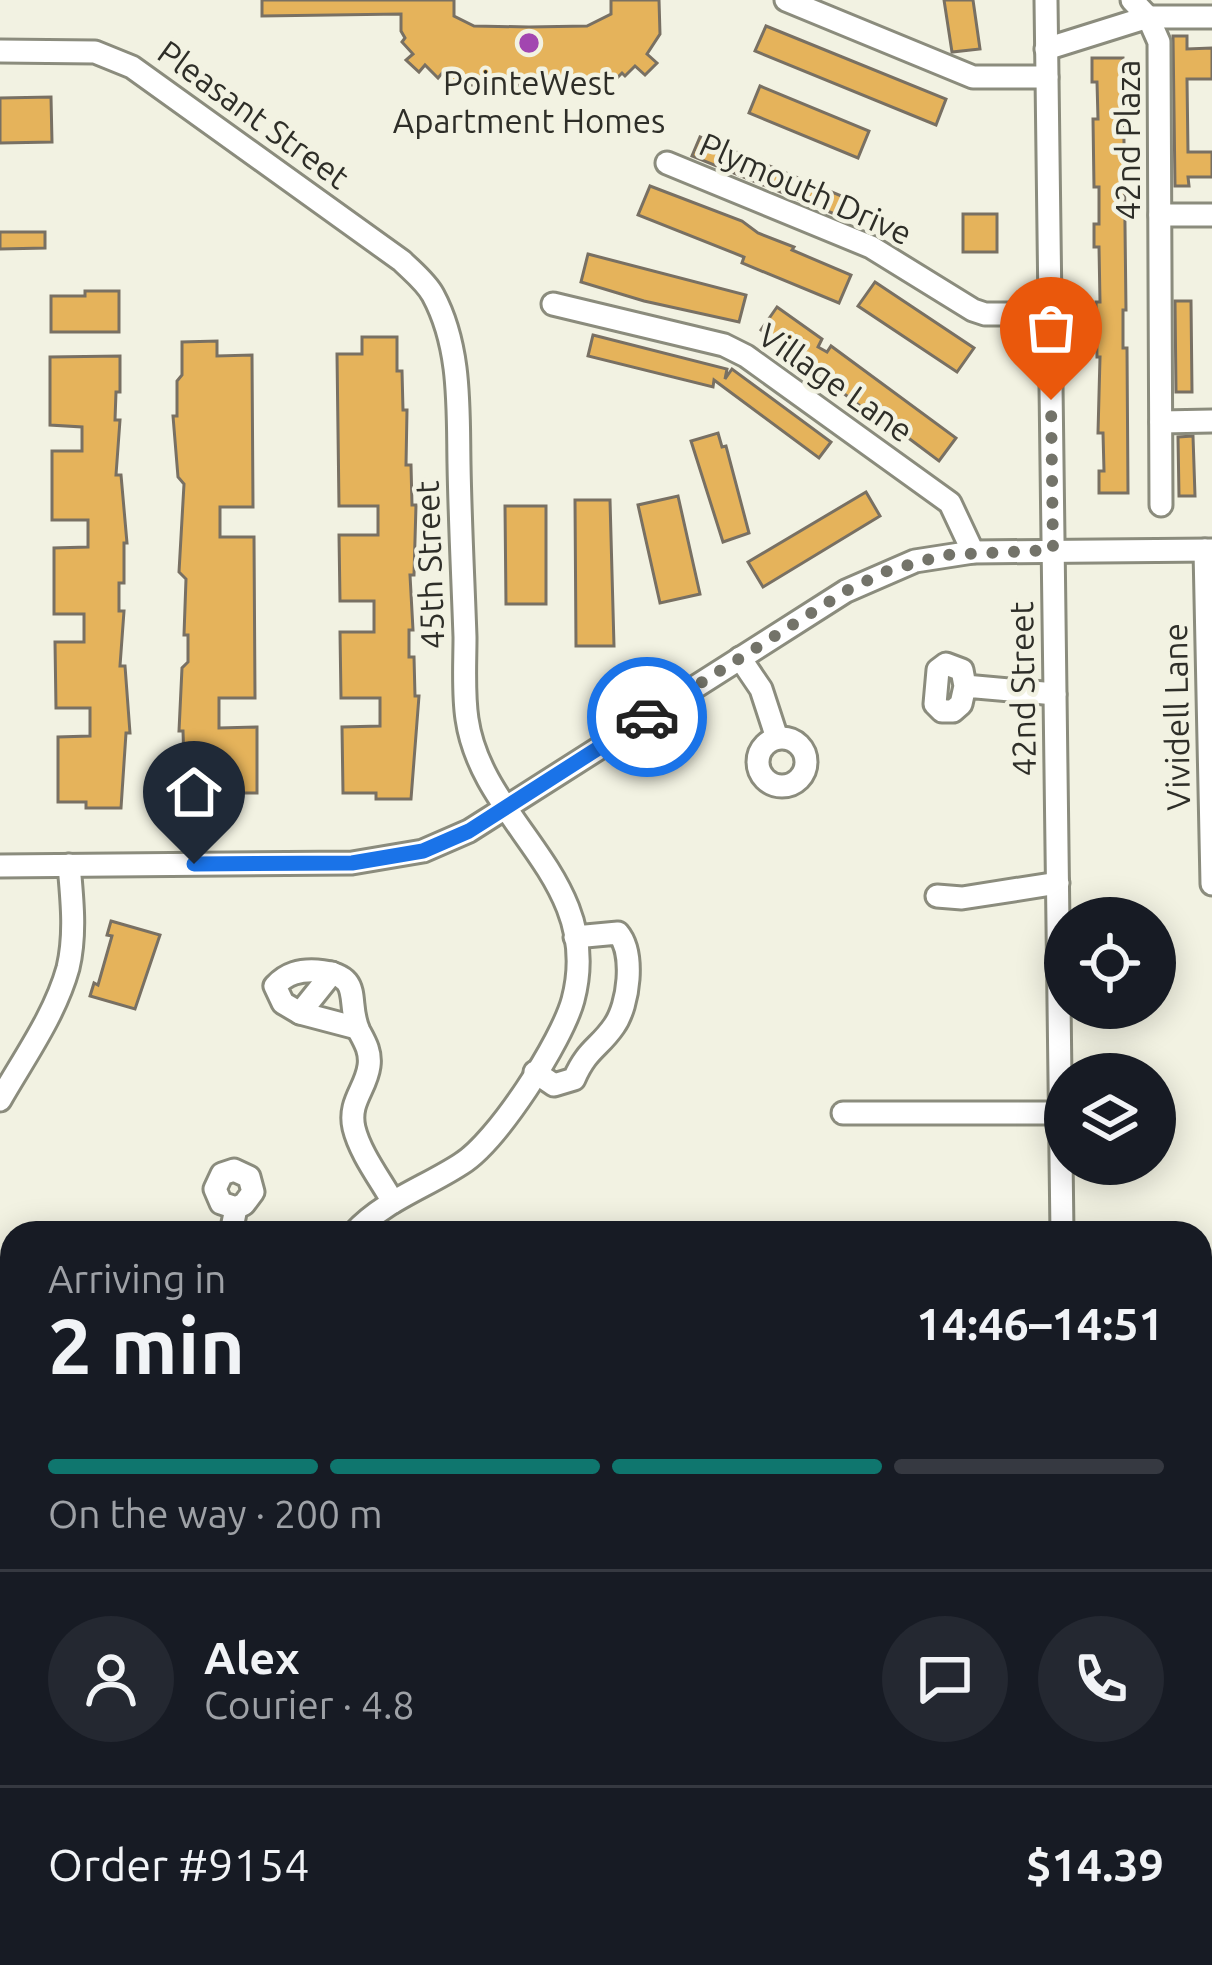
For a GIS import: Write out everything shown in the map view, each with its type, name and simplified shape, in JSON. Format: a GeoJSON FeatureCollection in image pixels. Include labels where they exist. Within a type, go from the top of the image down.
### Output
{"type":"FeatureCollection","features":[{"type":"Feature","properties":{"kind":"street"},"geometry":{"type":"LineString","coordinates":[[786,0],[973,76],[1047,77]]}},
{"type":"Feature","properties":{"kind":"street","name":"42nd Street"},"geometry":{"type":"LineString","coordinates":[[1046,0],[1060,1053]]}},
{"type":"Feature","properties":{"kind":"street"},"geometry":{"type":"LineString","coordinates":[[1046,49],[1140,9],[1212,17]]}},
{"type":"Feature","properties":{"kind":"street","name":"42nd Plaza"},"geometry":{"type":"LineString","coordinates":[[1140,9],[1160,42],[1161,505]]}},
{"type":"Feature","properties":{"kind":"street","name":"Pleasant Street"},"geometry":{"type":"LineString","coordinates":[[0,51],[95,52],[132,67],[389,252],[431,291],[441,315]]}},
{"type":"Feature","properties":{"kind":"street","name":"Plymouth Drive"},"geometry":{"type":"LineString","coordinates":[[667,163],[872,247],[973,310],[1050,314]]}},
{"type":"Feature","properties":{"kind":"street"},"geometry":{"type":"LineString","coordinates":[[1160,214],[1212,214]]}},
{"type":"Feature","properties":{"kind":"street","name":"Village Lane"},"geometry":{"type":"LineString","coordinates":[[553,304],[724,345],[746,356],[950,503],[973,552]]}},
{"type":"Feature","properties":{"kind":"street","name":"45th Street"},"geometry":{"type":"LineString","coordinates":[[369,1221],[476,1153],[496,1132],[573,1003],[578,967],[572,914],[558,881],[483,771],[467,719],[459,393],[441,315]]}},
{"type":"Feature","properties":{"kind":"street"},"geometry":{"type":"LineString","coordinates":[[1161,422],[1212,422]]}},
{"type":"Feature","properties":{"kind":"street"},"geometry":{"type":"LineString","coordinates":[[0,866],[352,863],[399,857],[469,831],[846,591],[887,571],[973,552],[1209,550]]}},
{"type":"Feature","properties":{"kind":"street","name":"Vividell Lane"},"geometry":{"type":"LineString","coordinates":[[1209,550],[1212,884]]}},
{"type":"Feature","properties":{"kind":"street"},"geometry":{"type":"LineString","coordinates":[[740,658],[761,689],[777,738]]}},
{"type":"Feature","properties":{"kind":"street"},"geometry":{"type":"LineString","coordinates":[[965,686],[1055,686]]}},
{"type":"Feature","properties":{"kind":"street"},"geometry":{"type":"LineString","coordinates":[[0,1100],[53,1007],[68,966],[73,929],[69,865]]}},
{"type":"Feature","properties":{"kind":"street"},"geometry":{"type":"LineString","coordinates":[[938,896],[962,898],[1058,883]]}},
{"type":"Feature","properties":{"kind":"street"},"geometry":{"type":"LineString","coordinates":[[536,1072],[554,1085],[574,1079],[584,1055],[619,1018],[628,966],[625,940],[618,933],[575,937]]}},
{"type":"Feature","properties":{"kind":"street"},"geometry":{"type":"LineString","coordinates":[[357,1028],[300,1013],[283,1003],[275,986],[284,976],[297,972],[332,973],[353,990],[357,1028],[369,1052],[369,1067],[352,1106],[352,1123],[394,1202]]}},
{"type":"Feature","properties":{"kind":"street"},"geometry":{"type":"LineString","coordinates":[[300,1013],[332,973]]}},
{"type":"Feature","properties":{"kind":"street"},"geometry":{"type":"LineString","coordinates":[[843,1113],[1044,1113]]}},
{"type":"Feature","properties":{"kind":"street","name":"42nd Street"},"geometry":{"type":"LineString","coordinates":[[1062,1185],[1062,1221]]}},
{"type":"Feature","properties":{"kind":"street"},"geometry":{"type":"LineString","coordinates":[[233,1221],[236,1208]]}},
{"type":"Feature","properties":{"kind":"building","name":"PointeWest Apartment Homes"},"geometry":{"type":"Polygon","coordinates":[[[262,0],[454,0],[454,16],[474,26],[529,27],[587,26],[611,14],[611,0],[659,0],[660,34],[647,54],[657,63],[645,75],[635,66],[615,80],[587,80],[587,85],[468,85],[467,81],[451,81],[443,72],[438,78],[425,65],[419,72],[406,60],[413,54],[402,42],[401,14],[262,16],[262,0]]]}},
{"type":"Feature","properties":{"kind":"building"},"geometry":{"type":"Polygon","coordinates":[[[944,0],[973,0],[980,49],[952,52],[944,0]]]}},
{"type":"Feature","properties":{"kind":"building"},"geometry":{"type":"Polygon","coordinates":[[[766,26],[946,99],[936,125],[755,51],[766,26]]]}},
{"type":"Feature","properties":{"kind":"building"},"geometry":{"type":"Polygon","coordinates":[[[1173,36],[1187,36],[1187,49],[1212,48],[1212,79],[1187,79],[1188,152],[1212,152],[1212,177],[1188,177],[1189,186],[1175,186],[1173,36]]]}},
{"type":"Feature","properties":{"kind":"building"},"geometry":{"type":"Polygon","coordinates":[[[1092,58],[1123,58],[1128,493],[1099,493],[1099,471],[1104,471],[1103,433],[1098,433],[1099,247],[1094,247],[1094,224],[1099,224],[1099,187],[1094,187],[1093,119],[1098,119],[1092,58]]]}},
{"type":"Feature","properties":{"kind":"building"},"geometry":{"type":"Polygon","coordinates":[[[760,86],[869,131],[858,158],[749,113],[760,86]]]}},
{"type":"Feature","properties":{"kind":"building"},"geometry":{"type":"Polygon","coordinates":[[[51,97],[52,142],[0,143],[0,98],[51,97]]]}},
{"type":"Feature","properties":{"kind":"building"},"geometry":{"type":"Polygon","coordinates":[[[700,137],[844,197],[837,215],[692,156],[700,137]]]}},
{"type":"Feature","properties":{"kind":"building"},"geometry":{"type":"Polygon","coordinates":[[[650,186],[742,221],[794,247],[792,250],[851,275],[839,303],[742,263],[744,257],[638,215],[650,186]]]}},
{"type":"Feature","properties":{"kind":"building"},"geometry":{"type":"Polygon","coordinates":[[[963,214],[997,214],[997,252],[963,252],[963,214]]]}},
{"type":"Feature","properties":{"kind":"building"},"geometry":{"type":"Polygon","coordinates":[[[0,232],[45,232],[45,248],[0,249],[0,232]]]}},
{"type":"Feature","properties":{"kind":"building"},"geometry":{"type":"Polygon","coordinates":[[[588,254],[746,295],[739,322],[581,282],[588,254]]]}},
{"type":"Feature","properties":{"kind":"building"},"geometry":{"type":"Polygon","coordinates":[[[875,282],[974,348],[957,372],[858,306],[875,282]]]}},
{"type":"Feature","properties":{"kind":"building"},"geometry":{"type":"Polygon","coordinates":[[[85,291],[119,291],[119,332],[51,332],[51,296],[85,296],[85,291]]]}},
{"type":"Feature","properties":{"kind":"building"},"geometry":{"type":"Polygon","coordinates":[[[1175,301],[1191,301],[1192,392],[1176,392],[1175,301]]]}},
{"type":"Feature","properties":{"kind":"building"},"geometry":{"type":"Polygon","coordinates":[[[777,307],[822,339],[818,347],[827,352],[831,346],[956,438],[939,461],[761,330],[777,307]]]}},
{"type":"Feature","properties":{"kind":"building"},"geometry":{"type":"Polygon","coordinates":[[[593,335],[727,369],[725,379],[732,369],[831,442],[819,458],[714,380],[713,387],[588,356],[593,335]]]}},
{"type":"Feature","properties":{"kind":"building"},"geometry":{"type":"Polygon","coordinates":[[[362,337],[397,337],[397,371],[402,371],[403,410],[407,410],[406,465],[411,465],[412,505],[416,505],[409,657],[414,657],[415,696],[419,696],[411,799],[343,793],[342,727],[380,726],[380,698],[341,698],[340,632],[374,632],[374,601],[340,601],[339,535],[378,535],[378,506],[339,506],[337,354],[362,354],[362,337]]]}},
{"type":"Feature","properties":{"kind":"building"},"geometry":{"type":"Polygon","coordinates":[[[217,341],[217,356],[252,355],[253,507],[220,507],[220,537],[254,537],[255,698],[219,698],[219,728],[257,727],[257,793],[226,793],[226,802],[190,802],[190,770],[184,763],[183,731],[179,731],[182,668],[188,662],[186,579],[179,572],[184,484],[178,477],[173,416],[177,416],[177,381],[182,375],[182,342],[217,341]]]}},
{"type":"Feature","properties":{"kind":"building"},"geometry":{"type":"Polygon","coordinates":[[[120,356],[116,475],[121,475],[127,543],[124,583],[119,583],[119,611],[124,611],[120,666],[125,666],[130,733],[126,733],[121,808],[86,808],[86,802],[58,802],[58,737],[90,736],[90,708],[56,708],[55,642],[84,642],[84,614],[54,614],[54,548],[88,547],[88,520],[52,520],[52,451],[82,451],[82,427],[50,425],[50,357],[120,356]]]}},
{"type":"Feature","properties":{"kind":"building"},"geometry":{"type":"Polygon","coordinates":[[[718,433],[722,447],[726,446],[749,533],[723,542],[691,441],[718,433]]]}},
{"type":"Feature","properties":{"kind":"building"},"geometry":{"type":"Polygon","coordinates":[[[1193,436],[1195,496],[1179,496],[1178,437],[1193,436]]]}},
{"type":"Feature","properties":{"kind":"building"},"geometry":{"type":"Polygon","coordinates":[[[866,492],[880,516],[763,587],[748,562],[866,492]]]}},
{"type":"Feature","properties":{"kind":"building"},"geometry":{"type":"Polygon","coordinates":[[[678,496],[700,594],[660,603],[638,505],[678,496]]]}},
{"type":"Feature","properties":{"kind":"building"},"geometry":{"type":"Polygon","coordinates":[[[575,500],[610,500],[614,646],[576,646],[575,500]]]}},
{"type":"Feature","properties":{"kind":"building"},"geometry":{"type":"Polygon","coordinates":[[[505,506],[546,506],[546,604],[506,604],[505,506]]]}},
{"type":"Feature","properties":{"kind":"building"},"geometry":{"type":"Polygon","coordinates":[[[111,921],[160,935],[135,1009],[90,996],[94,983],[98,985],[112,936],[107,935],[111,921]]]}},
{"type":"Feature","properties":{"kind":"way so far"},"geometry":{"type":"LineString","coordinates":[[647,717],[846,591],[887,571],[944,555],[1053,550],[1051,400]]}},
{"type":"Feature","properties":{"kind":"place","name":"PointeWest Apartment Homes"},"geometry":{"type":"Point","coordinates":[529,43]}},
{"type":"Feature","properties":{"kind":"route"},"geometry":{"type":"LineString","coordinates":[[194,864],[352,863],[423,851],[469,831],[647,717]]}}]}
